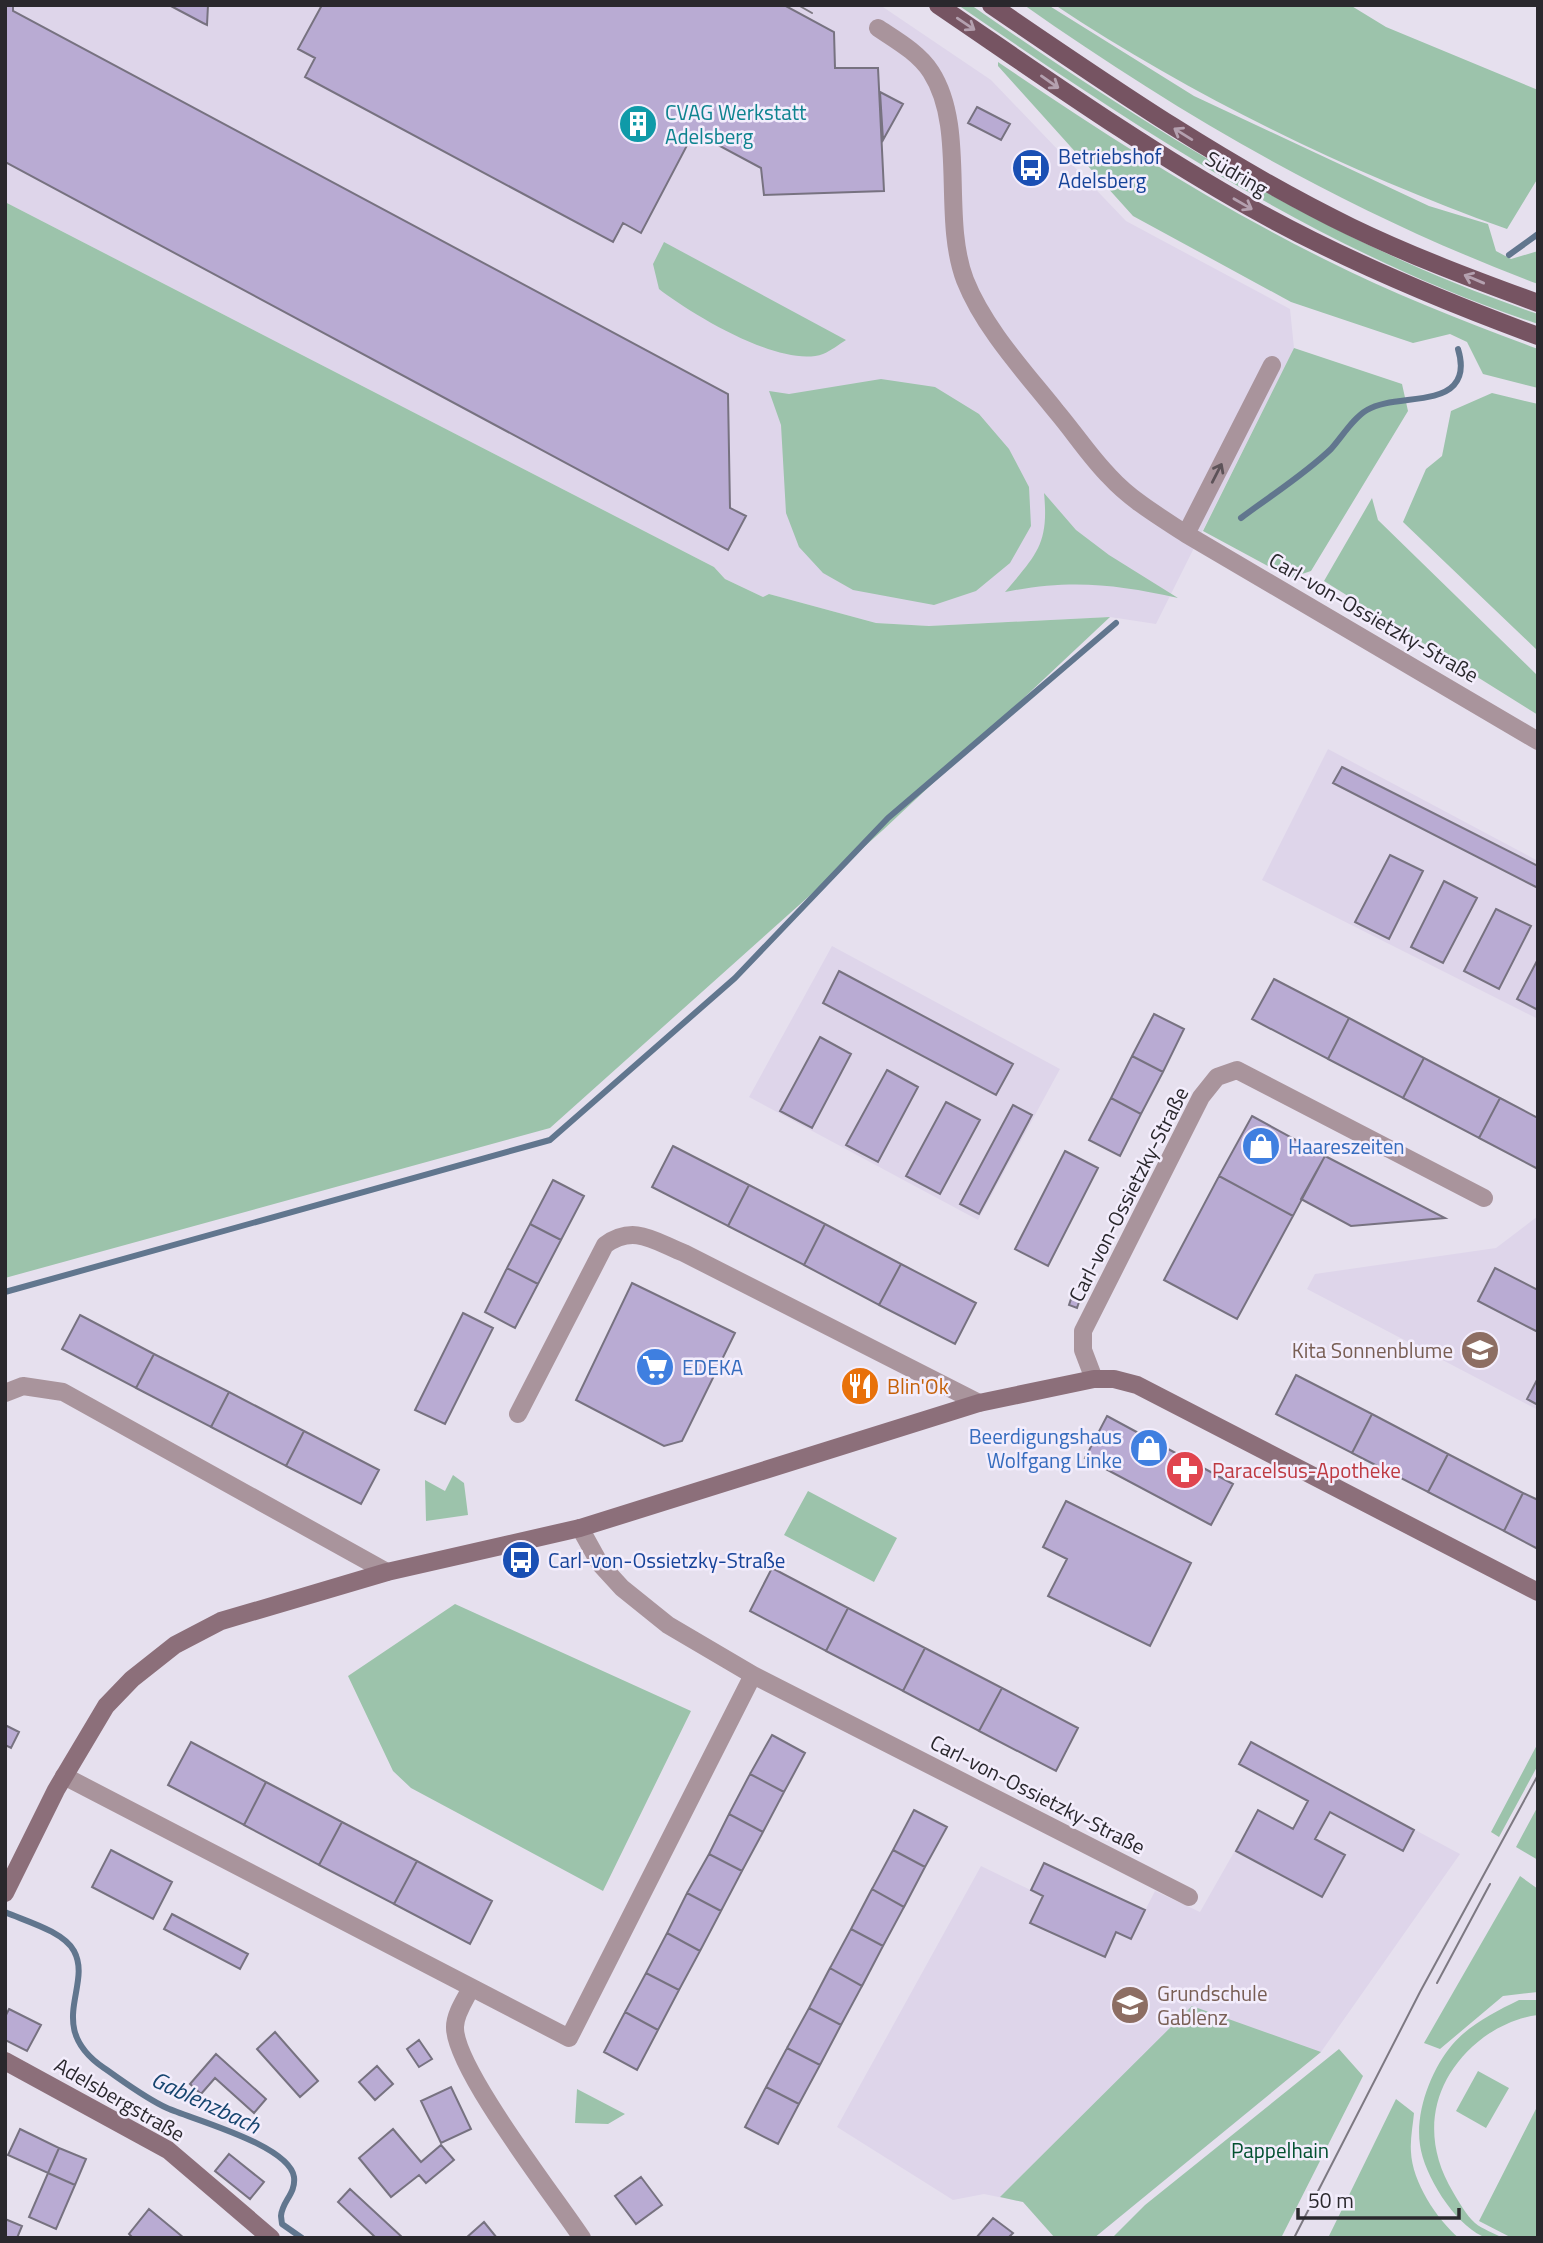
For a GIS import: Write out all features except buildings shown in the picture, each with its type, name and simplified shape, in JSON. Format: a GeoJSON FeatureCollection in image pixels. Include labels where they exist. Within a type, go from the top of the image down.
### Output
{"type":"FeatureCollection","features":[{"type":"Feature","properties":{"kind":"main road","name":"Südring"},"geometry":{"type":"LineString","coordinates":[[938,5],[1108,122],[1252,209],[1343,255],[1472,312],[1538,336]]}},
{"type":"Feature","properties":{"kind":"main road","name":"Südring"},"geometry":{"type":"LineString","coordinates":[[991,5],[1125,97],[1269,183],[1353,227],[1538,303]]}},
{"type":"Feature","properties":{"kind":"street","name":"Carl-von-Ossietzky-Straße"},"geometry":{"type":"LineString","coordinates":[[878,27],[915,54],[931,72],[939,91],[948,130],[959,256],[974,299],[1019,365],[1110,478],[1147,509],[1186,534],[1538,741]]}},
{"type":"Feature","properties":{"kind":"street"},"geometry":{"type":"LineString","coordinates":[[1186,534],[1272,365]]}},
{"type":"Feature","properties":{"kind":"street","name":"Carl-von-Ossietzky-Straße"},"geometry":{"type":"LineString","coordinates":[[1094,1379],[1083,1350],[1083,1331],[1201,1097],[1217,1077],[1237,1070],[1484,1198]]}},
{"type":"Feature","properties":{"kind":"street"},"geometry":{"type":"LineString","coordinates":[[517,1414],[605,1245],[619,1235],[636,1234],[684,1253],[979,1403]]}},
{"type":"Feature","properties":{"kind":"street"},"geometry":{"type":"LineString","coordinates":[[5,1893],[64,1776],[106,1706],[132,1679],[175,1645],[221,1621],[387,1573],[580,1528],[979,1403],[1094,1379],[1114,1379],[1137,1385],[1538,1592]]}},
{"type":"Feature","properties":{"kind":"street"},"geometry":{"type":"LineString","coordinates":[[5,1393],[23,1386],[63,1392],[387,1573]]}},
{"type":"Feature","properties":{"kind":"street","name":"Carl-von-Ossietzky-Straße"},"geometry":{"type":"LineString","coordinates":[[580,1528],[600,1564],[622,1588],[668,1625],[753,1675],[1189,1897]]}},
{"type":"Feature","properties":{"kind":"street"},"geometry":{"type":"LineString","coordinates":[[64,1776],[569,2038],[753,1675]]}},
{"type":"Feature","properties":{"kind":"street"},"geometry":{"type":"LineString","coordinates":[[471,1988],[455,2025],[458,2049],[505,2125],[582,2238]]}},
{"type":"Feature","properties":{"kind":"street","name":"Adelsbergstraße"},"geometry":{"type":"LineString","coordinates":[[5,2061],[168,2150],[271,2238]]}},
{"type":"Feature","properties":{"kind":"shaded area"},"geometry":{"type":"Polygon","coordinates":[[[5,5],[880,5],[991,80],[1126,221],[1290,309],[1294,348],[1156,624],[1110,617],[929,626],[876,623],[769,594],[763,597],[725,579],[714,567],[5,202],[5,5]]]}},
{"type":"Feature","properties":{"kind":"shaded area"},"geometry":{"type":"Polygon","coordinates":[[[1328,749],[1538,861],[1538,1019],[1262,880],[1328,749]]]}},
{"type":"Feature","properties":{"kind":"shaded area"},"geometry":{"type":"Polygon","coordinates":[[[832,946],[1060,1069],[978,1220],[749,1097],[832,946]]]}},
{"type":"Feature","properties":{"kind":"shaded area","name":"Kita Sonnenblume"},"geometry":{"type":"Polygon","coordinates":[[[1538,1216],[1538,1410],[1307,1289],[1315,1274],[1496,1248],[1538,1216]]]}},
{"type":"Feature","properties":{"kind":"shaded area","name":"Grundschule Gablenz"},"geometry":{"type":"Polygon","coordinates":[[[1251,1742],[1460,1854],[1321,2052],[1094,2238],[1055,2238],[1023,2202],[984,2194],[953,2200],[837,2127],[981,1866],[1043,1896],[1031,1923],[1105,1957],[1116,1932],[1131,1938],[1155,1891],[1200,1912],[1258,1810],[1294,1828],[1308,1801],[1239,1764],[1251,1742]]]}},
{"type":"Feature","properties":{"kind":"green space"},"geometry":{"type":"Polygon","coordinates":[[[958,5],[971,5],[1106,96],[1244,180],[1387,254],[1538,314],[1538,324],[1459,295],[1383,262],[1236,185],[1095,98],[958,5]]]}},
{"type":"Feature","properties":{"kind":"green space"},"geometry":{"type":"Polygon","coordinates":[[[1024,5],[1048,5],[1194,96],[1429,206],[1488,224],[1496,251],[1511,259],[1538,251],[1538,284],[1402,227],[1272,161],[1146,87],[1024,5]]]}},
{"type":"Feature","properties":{"kind":"green space"},"geometry":{"type":"Polygon","coordinates":[[[1055,5],[1350,5],[1386,27],[1538,90],[1538,178],[1507,229],[1390,183],[1274,131],[1162,71],[1055,5]]]}},
{"type":"Feature","properties":{"kind":"green space"},"geometry":{"type":"Polygon","coordinates":[[[998,62],[1159,167],[1283,238],[1404,296],[1538,349],[1538,388],[1483,374],[1467,342],[1450,334],[1413,343],[1291,302],[1133,216],[998,66],[998,62]]]}},
{"type":"Feature","properties":{"kind":"green space"},"geometry":{"type":"Polygon","coordinates":[[[5,202],[714,567],[725,579],[763,597],[769,594],[876,623],[929,626],[1110,617],[883,830],[550,1128],[5,1278],[5,202]]]}},
{"type":"Feature","properties":{"kind":"green space"},"geometry":{"type":"Polygon","coordinates":[[[664,242],[846,340],[823,354],[805,357],[762,347],[714,325],[659,289],[653,264],[664,242]]]}},
{"type":"Feature","properties":{"kind":"green space"},"geometry":{"type":"Polygon","coordinates":[[[1294,348],[1402,384],[1408,411],[1311,571],[1290,578],[1203,531],[1294,348]]]}},
{"type":"Feature","properties":{"kind":"green space"},"geometry":{"type":"Polygon","coordinates":[[[881,379],[935,387],[979,414],[1009,449],[1029,487],[1031,526],[1010,563],[976,591],[934,605],[853,590],[823,573],[799,547],[786,513],[781,425],[769,391],[789,394],[881,379]]]}},
{"type":"Feature","properties":{"kind":"green space"},"geometry":{"type":"Polygon","coordinates":[[[1492,393],[1538,404],[1538,651],[1403,522],[1426,469],[1442,456],[1451,411],[1492,393]]]}},
{"type":"Feature","properties":{"kind":"green space"},"geometry":{"type":"Polygon","coordinates":[[[1044,493],[1076,530],[1109,555],[1178,598],[1134,589],[1072,584],[1005,592],[1033,557],[1042,537],[1045,525],[1044,493]]]}},
{"type":"Feature","properties":{"kind":"green space"},"geometry":{"type":"Polygon","coordinates":[[[1372,498],[1378,520],[1538,676],[1538,715],[1324,581],[1372,498]]]}},
{"type":"Feature","properties":{"kind":"green space"},"geometry":{"type":"Polygon","coordinates":[[[453,1475],[464,1483],[468,1515],[426,1521],[425,1480],[445,1491],[453,1475]]]}},
{"type":"Feature","properties":{"kind":"green space"},"geometry":{"type":"Polygon","coordinates":[[[808,1491],[897,1538],[874,1582],[784,1535],[808,1491]]]}},
{"type":"Feature","properties":{"kind":"green space"},"geometry":{"type":"Polygon","coordinates":[[[455,1604],[691,1711],[603,1891],[411,1788],[393,1771],[348,1676],[455,1604]]]}},
{"type":"Feature","properties":{"kind":"green space"},"geometry":{"type":"Polygon","coordinates":[[[1538,1743],[1538,1765],[1499,1837],[1491,1832],[1538,1743]]]}},
{"type":"Feature","properties":{"kind":"green space"},"geometry":{"type":"Polygon","coordinates":[[[1538,1806],[1538,1860],[1516,1847],[1538,1806]]]}},
{"type":"Feature","properties":{"kind":"green space"},"geometry":{"type":"Polygon","coordinates":[[[1520,1876],[1538,1889],[1538,1992],[1503,1996],[1440,2049],[1424,2043],[1520,1876]]]}},
{"type":"Feature","properties":{"kind":"green space"},"geometry":{"type":"Polygon","coordinates":[[[1519,2000],[1538,2000],[1538,2015],[1503,2026],[1484,2037],[1466,2053],[1442,2088],[1436,2108],[1436,2150],[1442,2171],[1472,2220],[1503,2238],[1489,2238],[1471,2230],[1461,2221],[1434,2184],[1420,2145],[1420,2119],[1431,2079],[1452,2045],[1475,2025],[1519,2000]]]}},
{"type":"Feature","properties":{"kind":"green space"},"geometry":{"type":"Polygon","coordinates":[[[1192,2006],[1321,2052],[1094,2238],[1055,2238],[1023,2202],[1000,2197],[1192,2006]]]}},
{"type":"Feature","properties":{"kind":"green space","name":"Pappelhain"},"geometry":{"type":"Polygon","coordinates":[[[1339,2049],[1363,2076],[1281,2238],[1112,2238],[1145,2205],[1339,2049]]]}},
{"type":"Feature","properties":{"kind":"green space"},"geometry":{"type":"Polygon","coordinates":[[[1478,2071],[1509,2088],[1486,2128],[1456,2111],[1478,2071]]]}},
{"type":"Feature","properties":{"kind":"green space"},"geometry":{"type":"Polygon","coordinates":[[[577,2089],[625,2114],[608,2124],[575,2123],[577,2089]]]}},
{"type":"Feature","properties":{"kind":"green space","name":"Pappelhain"},"geometry":{"type":"Polygon","coordinates":[[[1396,2099],[1414,2113],[1412,2163],[1421,2187],[1434,2211],[1459,2238],[1328,2238],[1396,2099]]]}},
{"type":"Feature","properties":{"kind":"green space"},"geometry":{"type":"Polygon","coordinates":[[[1538,2105],[1538,2238],[1512,2238],[1479,2221],[1538,2105]]]}},
{"type":"Feature","properties":{"kind":"waterway"},"geometry":{"type":"LineString","coordinates":[[1509,255],[1538,234]]}},
{"type":"Feature","properties":{"kind":"waterway"},"geometry":{"type":"LineString","coordinates":[[1241,518],[1321,459],[1367,410],[1388,403],[1436,395],[1454,385],[1461,368],[1458,349]]}},
{"type":"Feature","properties":{"kind":"waterway"},"geometry":{"type":"LineString","coordinates":[[5,1292],[550,1140],[735,978],[888,818],[1116,623]]}},
{"type":"Feature","properties":{"kind":"waterway","name":"Gablenzbach"},"geometry":{"type":"LineString","coordinates":[[5,1912],[53,1932],[74,1951],[78,1978],[73,2022],[77,2037],[86,2053],[159,2104],[259,2144],[288,2165],[294,2183],[282,2211],[282,2224],[302,2238]]}},
{"type":"Feature","properties":{"kind":"tram line"},"geometry":{"type":"LineString","coordinates":[[798,5],[812,13]]}},
{"type":"Feature","properties":{"kind":"tram line"},"geometry":{"type":"LineString","coordinates":[[1294,2238],[1420,1992],[1538,1775]]}},
{"type":"Feature","properties":{"kind":"tram line"},"geometry":{"type":"LineString","coordinates":[[1437,1983],[1490,1884]]}},
{"type":"Feature","properties":{"kind":"place","name":"CVAG Werkstatt Adelsberg"},"geometry":{"type":"Point","coordinates":[638,124]}},
{"type":"Feature","properties":{"kind":"place","name":"Betriebshof Adelsberg"},"geometry":{"type":"Point","coordinates":[1031,168]}},
{"type":"Feature","properties":{"kind":"place","name":"Haareszeiten"},"geometry":{"type":"Point","coordinates":[1261,1146]}},
{"type":"Feature","properties":{"kind":"place","name":"Kita Sonnenblume"},"geometry":{"type":"Point","coordinates":[1480,1350]}},
{"type":"Feature","properties":{"kind":"place","name":"EDEKA"},"geometry":{"type":"Point","coordinates":[655,1367]}},
{"type":"Feature","properties":{"kind":"place","name":"Blin'Ok"},"geometry":{"type":"Point","coordinates":[860,1386]}},
{"type":"Feature","properties":{"kind":"place","name":"Beerdigungshaus Wolfgang Linke"},"geometry":{"type":"Point","coordinates":[1149,1448]}},
{"type":"Feature","properties":{"kind":"place","name":"Paracelsus-Apotheke"},"geometry":{"type":"Point","coordinates":[1185,1470]}},
{"type":"Feature","properties":{"kind":"place","name":"Carl-von-Ossietzky-Straße"},"geometry":{"type":"Point","coordinates":[521,1560]}},
{"type":"Feature","properties":{"kind":"place","name":"Grundschule Gablenz"},"geometry":{"type":"Point","coordinates":[1130,2005]}}]}
